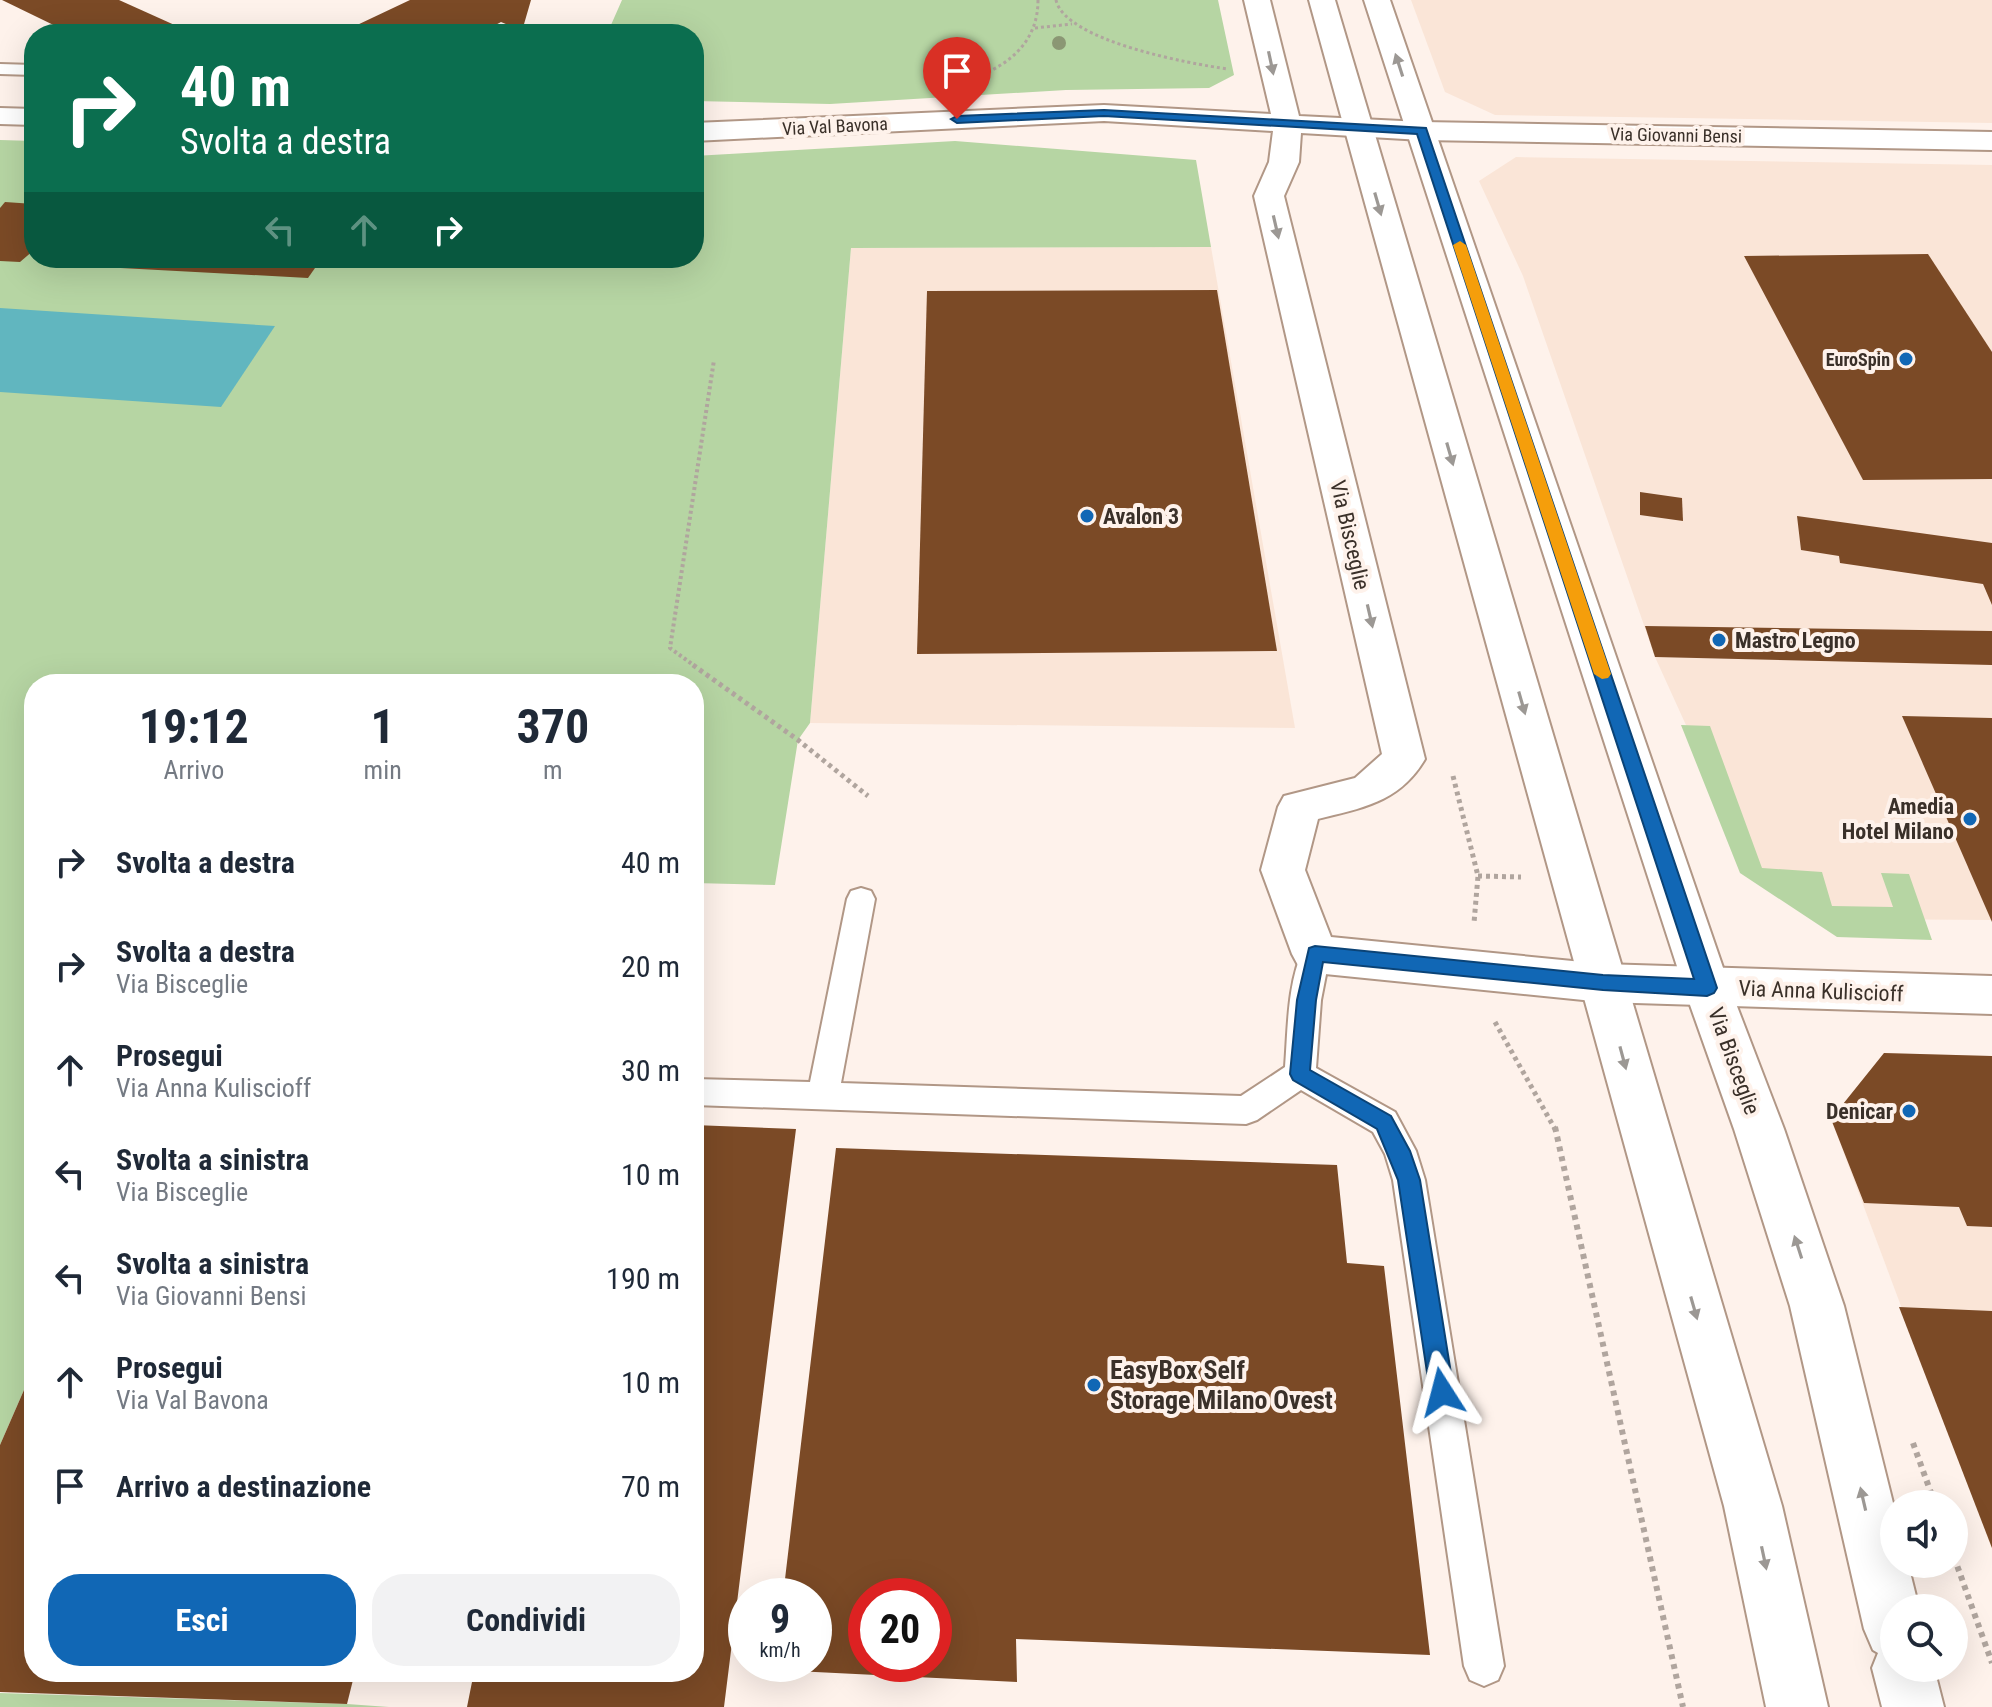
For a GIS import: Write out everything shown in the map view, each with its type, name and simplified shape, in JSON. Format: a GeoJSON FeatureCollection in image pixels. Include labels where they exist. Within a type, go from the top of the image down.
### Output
{"type":"FeatureCollection","features":[{"type":"Feature","properties":{"kind":"main road","name":"Via Bisceglie"},"geometry":{"type":"LineString","coordinates":[[1257,0],[1275,84],[1288,125],[1284,162],[1269,196],[1404,759],[1368,791],[1299,807],[1283,870],[1315,954]]}},
{"type":"Feature","properties":{"kind":"main road"},"geometry":{"type":"LineString","coordinates":[[1322,0],[1753,1506],[1797,1707]]}},
{"type":"Feature","properties":{"kind":"main road","name":"Via Bisceglie"},"geometry":{"type":"LineString","coordinates":[[1377,0],[1707,988],[1759,1129],[1817,1306],[1886,1594]]}},
{"type":"Feature","properties":{"kind":"main road","name":"Via Val Bavona"},"geometry":{"type":"LineString","coordinates":[[704,132],[1104,113],[1359,128]]}},
{"type":"Feature","properties":{"kind":"main road"},"geometry":{"type":"LineString","coordinates":[[0,116],[24,117]]}},
{"type":"Feature","properties":{"kind":"main road","name":"Via Giovanni Bensi"},"geometry":{"type":"LineString","coordinates":[[1359,128],[1992,141]]}},
{"type":"Feature","properties":{"kind":"main road"},"geometry":{"type":"LineString","coordinates":[[1315,954],[1603,983]]}},
{"type":"Feature","properties":{"kind":"main road","name":"Via Anna Kuliscioff"},"geometry":{"type":"LineString","coordinates":[[1603,983],[1992,995]]}},
{"type":"Feature","properties":{"kind":"main road"},"geometry":{"type":"LineString","coordinates":[[1907,1682],[1913,1707]]}},
{"type":"Feature","properties":{"kind":"lane"},"geometry":{"type":"LineString","coordinates":[[0,69],[24,70]]}},
{"type":"Feature","properties":{"kind":"lane"},"geometry":{"type":"LineString","coordinates":[[823,1096],[861,899]]}},
{"type":"Feature","properties":{"kind":"lane"},"geometry":{"type":"LineString","coordinates":[[1300,1074],[1306,1000],[1315,954]]}},
{"type":"Feature","properties":{"kind":"lane"},"geometry":{"type":"LineString","coordinates":[[704,1092],[1246,1110],[1300,1074]]}},
{"type":"Feature","properties":{"kind":"lane"},"geometry":{"type":"LineString","coordinates":[[1300,1074],[1384,1122],[1400,1151],[1409,1180],[1484,1666]]}},
{"type":"Feature","properties":{"kind":"path"},"geometry":{"type":"LineString","coordinates":[[971,79],[1012,59],[1032,37],[1039,16],[1038,0]]}},
{"type":"Feature","properties":{"kind":"path"},"geometry":{"type":"LineString","coordinates":[[1056,0],[1066,19],[1077,25],[1179,62],[1232,69]]}},
{"type":"Feature","properties":{"kind":"path"},"geometry":{"type":"LineString","coordinates":[[1035,28],[1059,23],[1077,25]]}},
{"type":"Feature","properties":{"kind":"path"},"geometry":{"type":"LineString","coordinates":[[714,360],[670,648],[798,740],[868,796]]}},
{"type":"Feature","properties":{"kind":"path"},"geometry":{"type":"LineString","coordinates":[[1474,925],[1478,876]]}},
{"type":"Feature","properties":{"kind":"path"},"geometry":{"type":"LineString","coordinates":[[1496,1028],[1554,1124],[1683,1707]]}},
{"type":"Feature","properties":{"kind":"path"},"geometry":{"type":"LineString","coordinates":[[1962,1578],[1992,1663]]}},
{"type":"Feature","properties":{"kind":"shaded area"},"geometry":{"type":"Polygon","coordinates":[[[1411,0],[1992,0],[1992,123],[1495,115],[1445,92],[1411,0]]]}},
{"type":"Feature","properties":{"kind":"shaded area"},"geometry":{"type":"Polygon","coordinates":[[[1516,157],[1992,165],[1992,920],[1838,919],[1751,868],[1655,657],[1523,276],[1479,181],[1516,157]]]}},
{"type":"Feature","properties":{"kind":"shaded area"},"geometry":{"type":"Polygon","coordinates":[[[1211,247],[1295,728],[810,723],[851,248],[1211,247]]]}},
{"type":"Feature","properties":{"kind":"shaded area"},"geometry":{"type":"Polygon","coordinates":[[[1884,1053],[1992,1056],[1992,1549],[1831,1119],[1884,1053]]]}},
{"type":"Feature","properties":{"kind":"green space"},"geometry":{"type":"Polygon","coordinates":[[[622,0],[1218,0],[1234,75],[1209,88],[1066,90],[830,104],[704,101],[704,24],[611,24],[622,0]]]}},
{"type":"Feature","properties":{"kind":"green space"},"geometry":{"type":"Polygon","coordinates":[[[0,140],[24,141],[24,268],[704,268],[704,155],[955,141],[1196,160],[1211,247],[851,248],[810,723],[798,740],[775,885],[704,883],[704,674],[24,674],[24,1390],[0,1445],[0,140]]]}},
{"type":"Feature","properties":{"kind":"green space"},"geometry":{"type":"Polygon","coordinates":[[[1681,725],[1710,726],[1762,868],[1822,872],[1832,906],[1893,907],[1881,873],[1909,874],[1932,940],[1837,937],[1740,873],[1681,725]]]}},
{"type":"Feature","properties":{"kind":"green space"},"geometry":{"type":"Polygon","coordinates":[[[0,1693],[347,1704],[389,1707],[0,1707],[0,1693]]]}},
{"type":"Feature","properties":{"kind":"water"},"geometry":{"type":"Polygon","coordinates":[[[0,308],[275,326],[221,407],[0,392],[0,308]]]}},
{"type":"Feature","properties":{"kind":"building"},"geometry":{"type":"Polygon","coordinates":[[[2,0],[119,0],[172,24],[51,24],[2,0]]]}},
{"type":"Feature","properties":{"kind":"building"},"geometry":{"type":"Polygon","coordinates":[[[410,0],[531,0],[524,24],[359,24],[410,0]]]}},
{"type":"Feature","properties":{"kind":"building"},"geometry":{"type":"Polygon","coordinates":[[[5,202],[24,203],[24,259],[20,262],[0,261],[0,208],[5,202]]]}},
{"type":"Feature","properties":{"kind":"building"},"geometry":{"type":"Polygon","coordinates":[[[1928,254],[1992,352],[1992,479],[1863,480],[1744,256],[1928,254]]]}},
{"type":"Feature","properties":{"kind":"building"},"geometry":{"type":"Polygon","coordinates":[[[121,268],[315,268],[308,278],[121,268]]]}},
{"type":"Feature","properties":{"kind":"building","name":"Avalon 3"},"geometry":{"type":"Polygon","coordinates":[[[1217,290],[1277,651],[917,654],[927,291],[1217,290]]]}},
{"type":"Feature","properties":{"kind":"building"},"geometry":{"type":"Polygon","coordinates":[[[1640,492],[1682,498],[1683,521],[1640,515],[1640,492]]]}},
{"type":"Feature","properties":{"kind":"building"},"geometry":{"type":"Polygon","coordinates":[[[1797,516],[1992,543],[1992,605],[1983,584],[1840,563],[1839,556],[1801,550],[1797,516]]]}},
{"type":"Feature","properties":{"kind":"building"},"geometry":{"type":"Polygon","coordinates":[[[1645,626],[1992,631],[1992,665],[1655,657],[1645,626]]]}},
{"type":"Feature","properties":{"kind":"building","name":"Amedia Hotel Milano"},"geometry":{"type":"Polygon","coordinates":[[[1902,716],[1992,718],[1992,922],[1902,716]]]}},
{"type":"Feature","properties":{"kind":"building"},"geometry":{"type":"Polygon","coordinates":[[[1884,1053],[1992,1056],[1992,1227],[1967,1226],[1959,1207],[1864,1203],[1831,1119],[1884,1053]]]}},
{"type":"Feature","properties":{"kind":"building"},"geometry":{"type":"Polygon","coordinates":[[[704,1125],[796,1129],[740,1578],[728,1578],[728,1675],[724,1707],[467,1707],[472,1682],[704,1682],[704,1125]]]}},
{"type":"Feature","properties":{"kind":"building"},"geometry":{"type":"Polygon","coordinates":[[[836,1148],[1337,1165],[1347,1263],[1384,1266],[1430,1655],[1016,1639],[1017,1682],[952,1679],[952,1578],[848,1578],[848,1674],[832,1673],[832,1578],[785,1578],[836,1148]]]}},
{"type":"Feature","properties":{"kind":"building"},"geometry":{"type":"Polygon","coordinates":[[[1899,1307],[1992,1311],[1992,1548],[1899,1307]]]}},
{"type":"Feature","properties":{"kind":"building"},"geometry":{"type":"Polygon","coordinates":[[[24,1390],[24,1682],[352,1682],[347,1704],[0,1692],[0,1445],[24,1390]]]}},
{"type":"Feature","properties":{"kind":"slow traffic"},"geometry":{"type":"LineString","coordinates":[[1460,245],[1602,674]]}},
{"type":"Feature","properties":{"kind":"place","name":"EuroSpin"},"geometry":{"type":"Point","coordinates":[1906,359]}},
{"type":"Feature","properties":{"kind":"place","name":"Avalon 3"},"geometry":{"type":"Point","coordinates":[1087,516]}},
{"type":"Feature","properties":{"kind":"place","name":"Mastro Legno"},"geometry":{"type":"Point","coordinates":[1719,640]}},
{"type":"Feature","properties":{"kind":"place","name":"Amedia Hotel Milano"},"geometry":{"type":"Point","coordinates":[1970,819]}},
{"type":"Feature","properties":{"kind":"place","name":"Denicar"},"geometry":{"type":"Point","coordinates":[1909,1111]}},
{"type":"Feature","properties":{"kind":"place","name":"EasyBox Self Storage Milano Ovest"},"geometry":{"type":"Point","coordinates":[1094,1385]}},
{"type":"Feature","properties":{"kind":"route"},"geometry":{"type":"LineString","coordinates":[[957,119],[1104,113],[1422,131],[1707,988],[1603,983],[1315,954],[1306,1000],[1300,1074],[1384,1122],[1400,1151],[1409,1180],[1442,1392]]}}]}
